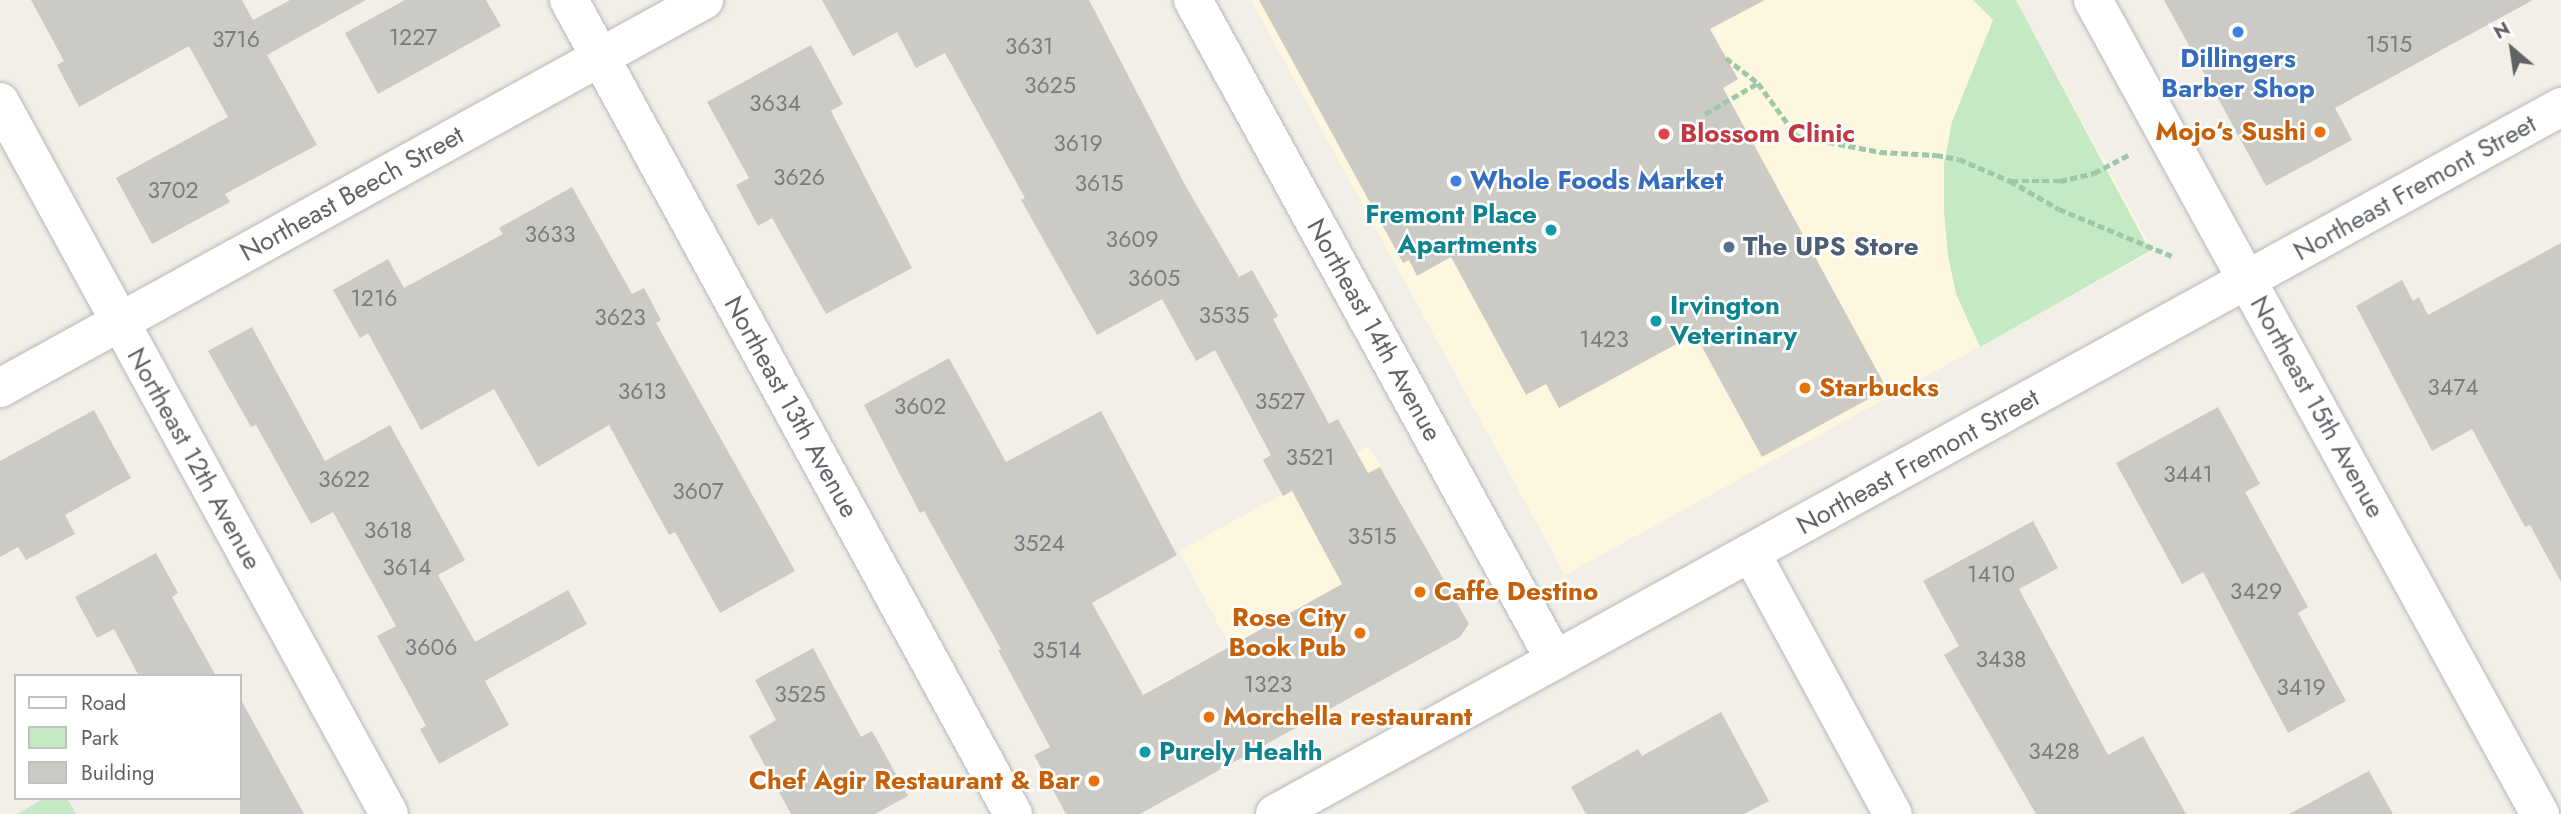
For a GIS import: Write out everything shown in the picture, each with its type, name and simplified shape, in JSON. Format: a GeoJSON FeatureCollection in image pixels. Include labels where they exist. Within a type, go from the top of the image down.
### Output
{"type":"FeatureCollection","features":[{"type":"Feature","properties":{"kind":"street","name":"Northeast 13th Avenue"},"geometry":{"type":"LineString","coordinates":[[569,0],[1013,814]]}},
{"type":"Feature","properties":{"kind":"street","name":"Northeast Beech Street"},"geometry":{"type":"LineString","coordinates":[[0,388],[704,0]]}},
{"type":"Feature","properties":{"kind":"street","name":"Northeast 14th Avenue"},"geometry":{"type":"LineString","coordinates":[[1193,0],[1555,660]]}},
{"type":"Feature","properties":{"kind":"street","name":"Northeast 15th Avenue"},"geometry":{"type":"LineString","coordinates":[[2094,0],[2540,814]]}},
{"type":"Feature","properties":{"kind":"street","name":"Northeast 12th Avenue"},"geometry":{"type":"LineString","coordinates":[[0,102],[389,814]]}},
{"type":"Feature","properties":{"kind":"street","name":"Northeast Fremont Street"},"geometry":{"type":"LineString","coordinates":[[1275,814],[2561,107]]}},
{"type":"Feature","properties":{"kind":"street"},"geometry":{"type":"LineString","coordinates":[[1751,553],[1894,814]]}},
{"type":"Feature","properties":{"kind":"path"},"geometry":{"type":"LineString","coordinates":[[1726,58],[1758,83],[1797,136],[1880,152],[1959,159],[2010,181],[2059,209],[2172,257]]}},
{"type":"Feature","properties":{"kind":"path"},"geometry":{"type":"LineString","coordinates":[[1705,114],[1758,83]]}},
{"type":"Feature","properties":{"kind":"path"},"geometry":{"type":"LineString","coordinates":[[2010,181],[2060,181],[2094,173],[2167,134]]}},
{"type":"Feature","properties":{"kind":"shaded area"},"geometry":{"type":"Polygon","coordinates":[[[1251,0],[2016,0],[2153,251],[1565,575],[1251,0]]]}},
{"type":"Feature","properties":{"kind":"shaded area"},"geometry":{"type":"Polygon","coordinates":[[[1369,446],[1471,628],[1131,814],[1073,814],[1038,752],[1230,646],[1179,551],[1369,446]]]}},
{"type":"Feature","properties":{"kind":"green space"},"geometry":{"type":"Polygon","coordinates":[[[1973,0],[2016,0],[2150,251],[1980,347],[1956,294],[1948,256],[1944,211],[1944,164],[1952,122],[1993,20],[1973,0]]]}},
{"type":"Feature","properties":{"kind":"green space"},"geometry":{"type":"Polygon","coordinates":[[[42,800],[68,800],[76,814],[17,814],[42,800]]]}},
{"type":"Feature","properties":{"kind":"building"},"geometry":{"type":"Polygon","coordinates":[[[31,0],[242,0],[253,20],[290,0],[366,0],[267,55],[317,145],[225,194],[230,202],[152,244],[116,178],[228,117],[189,46],[79,107],[57,65],[64,61],[31,0]]]}},
{"type":"Feature","properties":{"kind":"building"},"geometry":{"type":"Polygon","coordinates":[[[405,0],[486,0],[501,26],[378,94],[345,33],[405,0]]]}},
{"type":"Feature","properties":{"kind":"building"},"geometry":{"type":"Polygon","coordinates":[[[822,0],[1089,0],[1185,185],[1239,277],[1252,270],[1278,316],[1273,319],[1329,424],[1338,419],[1368,473],[1380,467],[1469,624],[1460,637],[1140,814],[1066,814],[1034,755],[1050,747],[998,650],[1001,649],[924,511],[920,513],[864,405],[949,358],[1006,462],[1101,411],[1177,555],[1092,603],[1143,695],[1342,584],[1292,491],[1283,496],[1263,460],[1271,455],[1215,350],[1196,361],[1162,299],[1097,335],[1021,200],[1025,198],[945,53],[916,68],[897,32],[853,56],[822,0]]]}},
{"type":"Feature","properties":{"kind":"building"},"geometry":{"type":"Polygon","coordinates":[[[1259,0],[1765,0],[1710,29],[1738,79],[1723,88],[1887,389],[1762,457],[1695,334],[1559,408],[1546,384],[1526,395],[1451,257],[1417,276],[1409,260],[1403,263],[1259,0]]]}},
{"type":"Feature","properties":{"kind":"building"},"geometry":{"type":"Polygon","coordinates":[[[2164,0],[2533,0],[2335,108],[2352,140],[2266,186],[2164,0]]]}},
{"type":"Feature","properties":{"kind":"building"},"geometry":{"type":"Polygon","coordinates":[[[811,45],[843,104],[831,111],[912,268],[826,314],[772,218],[758,226],[736,185],[749,178],[707,102],[811,45]]]}},
{"type":"Feature","properties":{"kind":"building"},"geometry":{"type":"Polygon","coordinates":[[[572,187],[632,294],[644,288],[661,320],[656,323],[795,571],[720,613],[675,532],[669,535],[609,425],[538,467],[494,389],[421,430],[368,333],[360,338],[333,290],[388,259],[404,288],[503,234],[499,228],[572,187]]]}},
{"type":"Feature","properties":{"kind":"building"},"geometry":{"type":"Polygon","coordinates":[[[2561,243],[2561,582],[2530,525],[2525,527],[2472,429],[2432,451],[2356,306],[2402,280],[2413,301],[2419,297],[2428,315],[2561,243]]]}},
{"type":"Feature","properties":{"kind":"building"},"geometry":{"type":"Polygon","coordinates":[[[252,327],[325,461],[390,425],[465,560],[438,575],[475,642],[568,590],[587,624],[485,681],[509,725],[439,764],[420,729],[426,726],[377,636],[396,626],[333,512],[311,524],[256,425],[251,427],[208,351],[252,327]]]}},
{"type":"Feature","properties":{"kind":"building"},"geometry":{"type":"Polygon","coordinates":[[[2218,407],[2260,484],[2245,492],[2308,607],[2298,613],[2346,701],[2288,733],[2203,572],[2182,584],[2116,463],[2218,407]]]}},
{"type":"Feature","properties":{"kind":"building"},"geometry":{"type":"Polygon","coordinates":[[[94,410],[131,478],[65,515],[75,534],[26,560],[18,547],[0,557],[0,461],[94,410]]]}},
{"type":"Feature","properties":{"kind":"building"},"geometry":{"type":"Polygon","coordinates":[[[2033,521],[2058,568],[2019,589],[2108,755],[2143,736],[2186,814],[2036,814],[1944,655],[1959,646],[1923,581],[2033,521]]]}},
{"type":"Feature","properties":{"kind":"building"},"geometry":{"type":"Polygon","coordinates":[[[156,553],[178,593],[172,597],[215,674],[138,674],[114,629],[97,638],[75,597],[156,553]]]}},
{"type":"Feature","properties":{"kind":"building"},"geometry":{"type":"Polygon","coordinates":[[[813,648],[861,737],[872,731],[908,796],[875,814],[791,814],[749,736],[776,720],[755,680],[813,648]]]}},
{"type":"Feature","properties":{"kind":"building"},"geometry":{"type":"Polygon","coordinates":[[[242,702],[304,814],[240,814],[242,800],[242,702]]]}},
{"type":"Feature","properties":{"kind":"building"},"geometry":{"type":"Polygon","coordinates":[[[1721,712],[1769,801],[1744,814],[1586,814],[1571,787],[1638,749],[1642,756],[1721,712]]]}},
{"type":"Feature","properties":{"kind":"building"},"geometry":{"type":"Polygon","coordinates":[[[2369,771],[2393,814],[2289,814],[2369,771]]]}},
{"type":"Feature","properties":{"kind":"place","name":"Dillingers Barber Shop"},"geometry":{"type":"Point","coordinates":[2238,32]}},
{"type":"Feature","properties":{"kind":"place","name":"Mojo‘s Sushi"},"geometry":{"type":"Point","coordinates":[2320,132]}},
{"type":"Feature","properties":{"kind":"place","name":"Blossom Clinic"},"geometry":{"type":"Point","coordinates":[1664,134]}},
{"type":"Feature","properties":{"kind":"place","name":"Whole Foods Market"},"geometry":{"type":"Point","coordinates":[1456,181]}},
{"type":"Feature","properties":{"kind":"place","name":"Fremont Place Apartments"},"geometry":{"type":"Point","coordinates":[1551,230]}},
{"type":"Feature","properties":{"kind":"place","name":"The UPS Store"},"geometry":{"type":"Point","coordinates":[1729,247]}},
{"type":"Feature","properties":{"kind":"place","name":"Irvington Veterinary"},"geometry":{"type":"Point","coordinates":[1656,321]}},
{"type":"Feature","properties":{"kind":"place","name":"Starbucks"},"geometry":{"type":"Point","coordinates":[1805,388]}},
{"type":"Feature","properties":{"kind":"place","name":"Caffe Destino"},"geometry":{"type":"Point","coordinates":[1420,592]}},
{"type":"Feature","properties":{"kind":"place","name":"Rose City Book Pub"},"geometry":{"type":"Point","coordinates":[1360,633]}},
{"type":"Feature","properties":{"kind":"place","name":"Morchella restaurant"},"geometry":{"type":"Point","coordinates":[1209,717]}},
{"type":"Feature","properties":{"kind":"place","name":"Purely Health"},"geometry":{"type":"Point","coordinates":[1145,752]}},
{"type":"Feature","properties":{"kind":"place","name":"Chef Agir Restaurant & Bar"},"geometry":{"type":"Point","coordinates":[1094,781]}}]}
